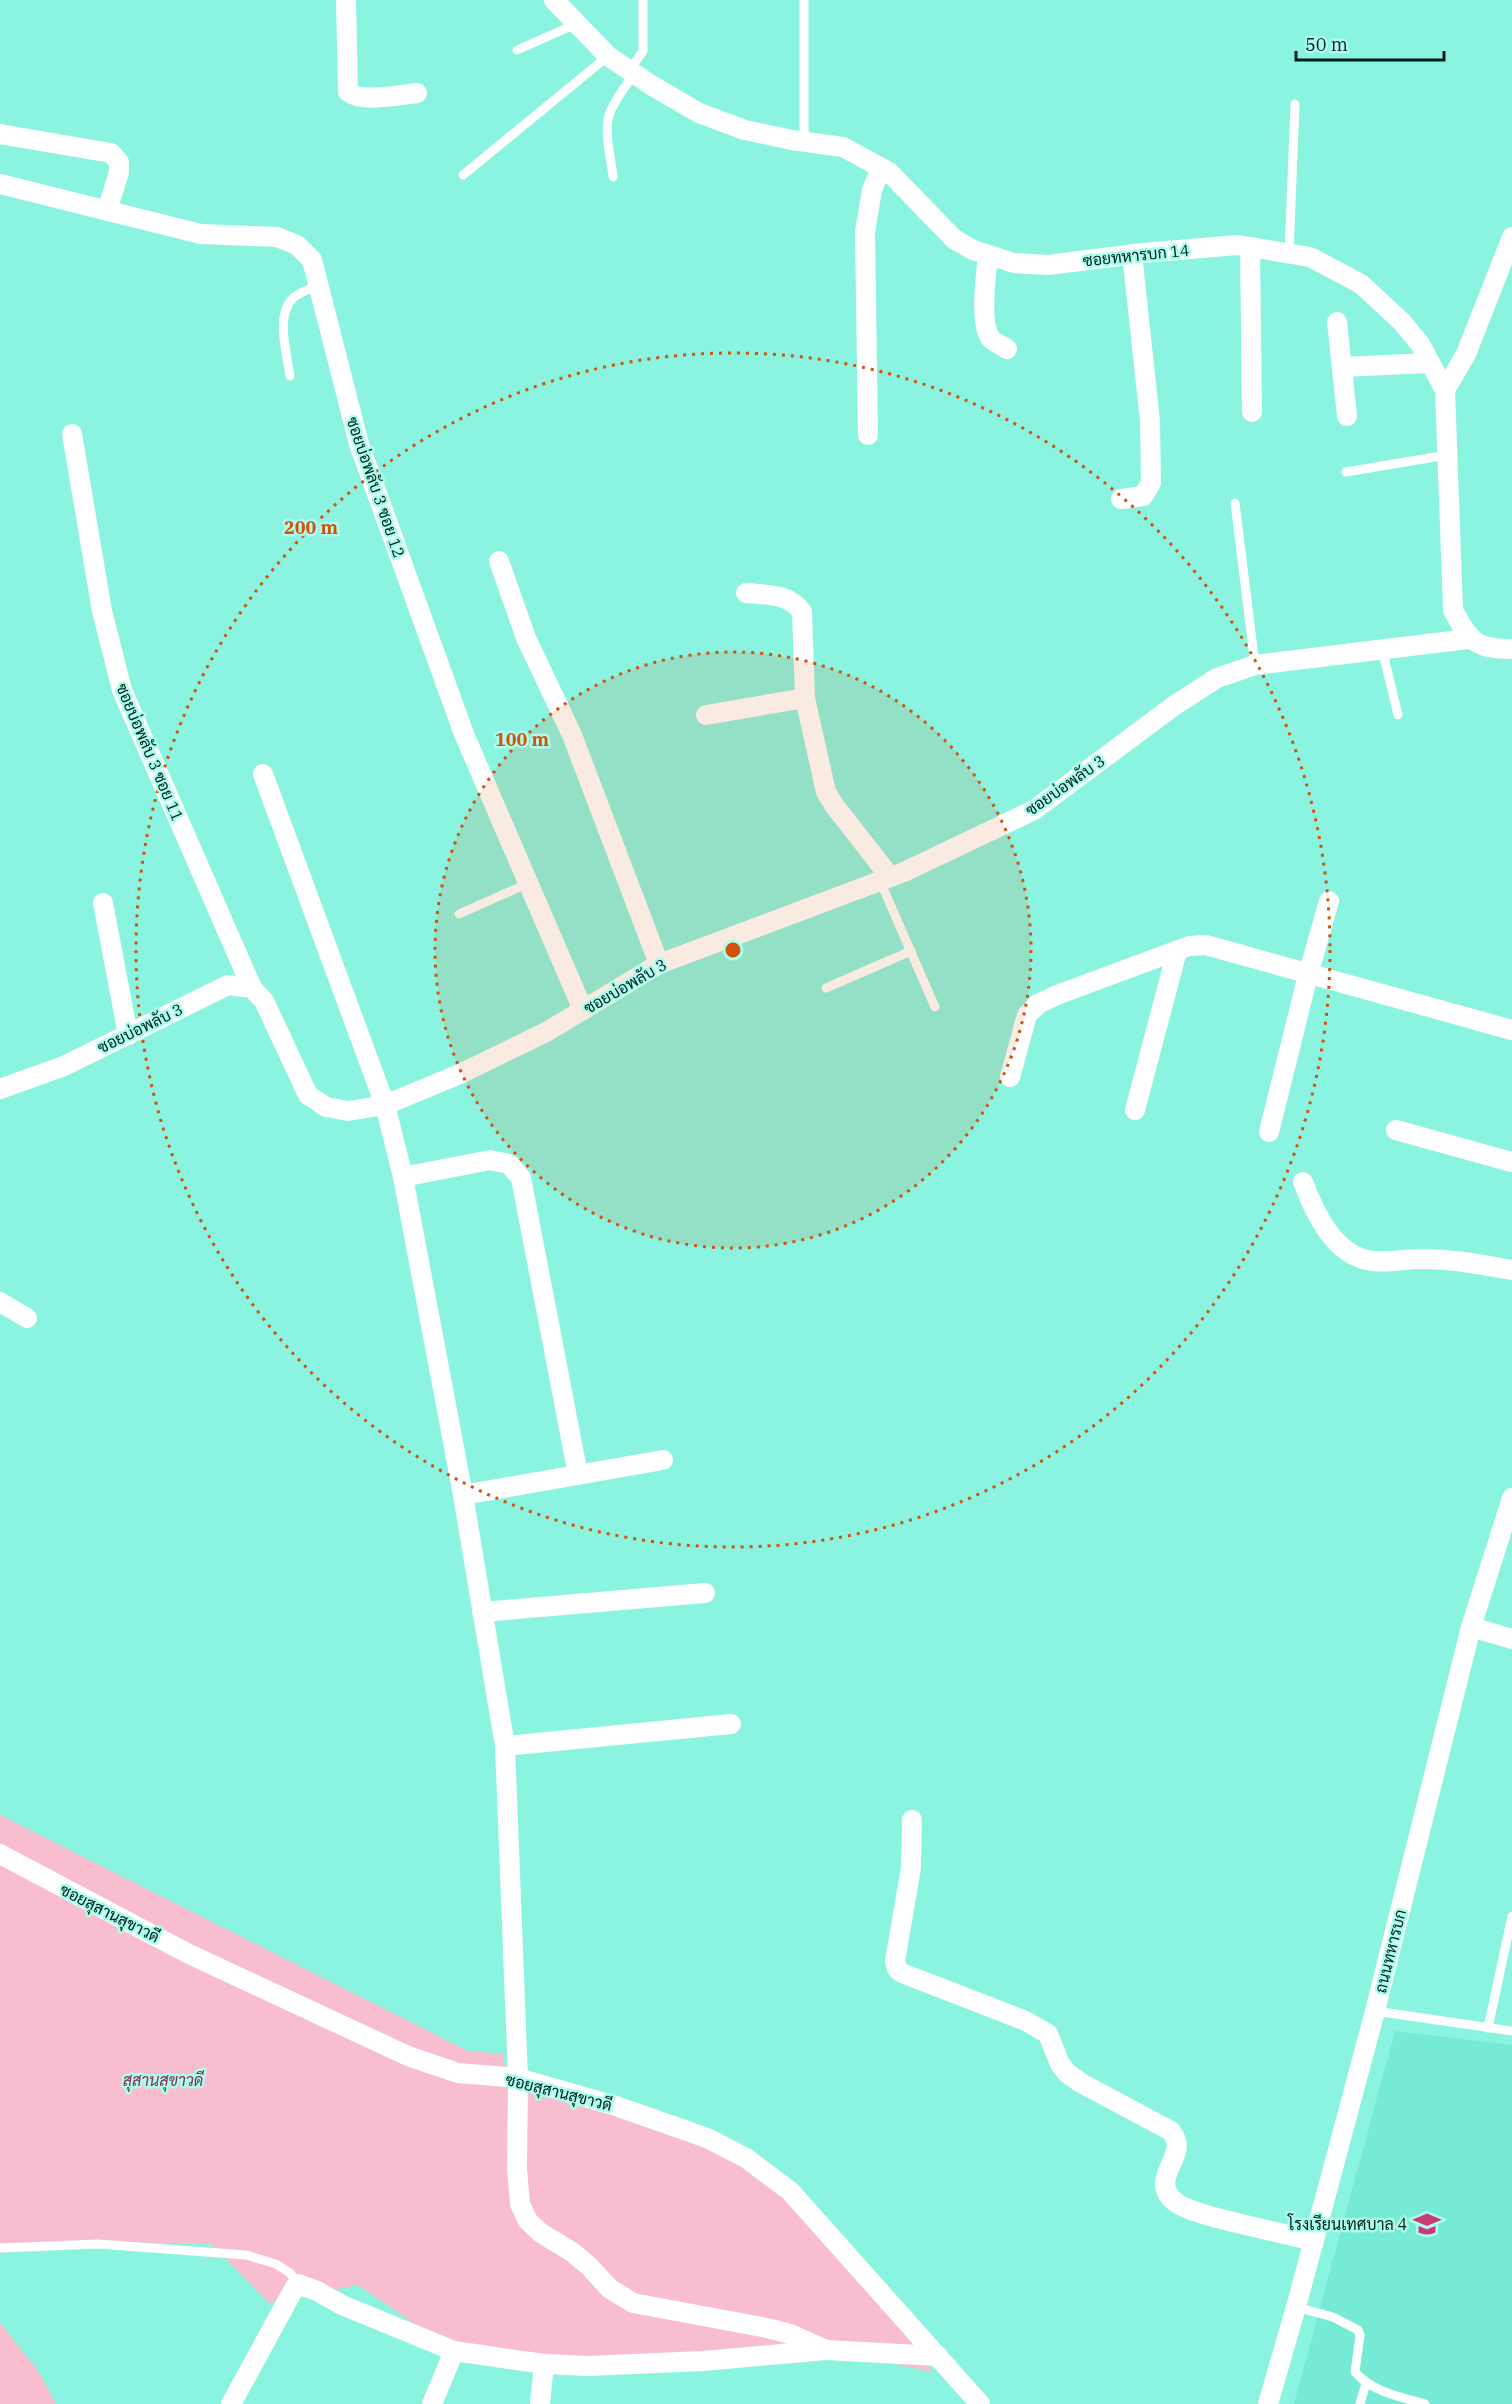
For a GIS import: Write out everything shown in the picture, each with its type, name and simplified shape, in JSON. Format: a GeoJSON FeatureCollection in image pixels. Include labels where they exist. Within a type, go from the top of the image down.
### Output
{"type":"FeatureCollection","features":[{"type":"Feature","properties":{"kind":"street"},"geometry":{"type":"LineString","coordinates":[[346,0],[348,92],[353,96],[363,98],[417,93]]}},
{"type":"Feature","properties":{"kind":"street","name":"ซอยทหารบก 14"},"geometry":{"type":"LineString","coordinates":[[554,0],[608,56],[699,113],[745,130],[843,147],[889,172],[954,239],[988,255],[1014,263],[1048,265],[1238,245],[1310,258],[1361,285],[1402,322],[1420,344],[1444,390],[1453,610],[1468,639]]}},
{"type":"Feature","properties":{"kind":"street"},"geometry":{"type":"LineString","coordinates":[[0,134],[111,153],[119,162],[119,172],[107,211]]}},
{"type":"Feature","properties":{"kind":"street"},"geometry":{"type":"LineString","coordinates":[[868,435],[865,232],[873,190],[881,168]]}},
{"type":"Feature","properties":{"kind":"street","name":"ซอยบ่อพลับ 3 ซอย 12"},"geometry":{"type":"LineString","coordinates":[[0,184],[201,234],[277,237],[297,245],[312,260],[358,444],[464,734],[583,1010]]}},
{"type":"Feature","properties":{"kind":"street"},"geometry":{"type":"LineString","coordinates":[[1444,390],[1466,354],[1512,237]]}},
{"type":"Feature","properties":{"kind":"street"},"geometry":{"type":"LineString","coordinates":[[1250,247],[1252,412]]}},
{"type":"Feature","properties":{"kind":"street"},"geometry":{"type":"LineString","coordinates":[[988,255],[984,300],[987,327],[992,339],[1007,349]]}},
{"type":"Feature","properties":{"kind":"street"},"geometry":{"type":"LineString","coordinates":[[1121,499],[1143,496],[1151,483],[1150,421],[1132,255]]}},
{"type":"Feature","properties":{"kind":"street"},"geometry":{"type":"LineString","coordinates":[[1337,322],[1347,416]]}},
{"type":"Feature","properties":{"kind":"street"},"geometry":{"type":"LineString","coordinates":[[1342,368],[1429,363]]}},
{"type":"Feature","properties":{"kind":"street","name":"ซอยบ่อพลับ 3 ซอย 11"},"geometry":{"type":"LineString","coordinates":[[72,434],[102,611],[122,690],[252,988]]}},
{"type":"Feature","properties":{"kind":"street"},"geometry":{"type":"LineString","coordinates":[[499,561],[526,638],[572,735],[659,964]]}},
{"type":"Feature","properties":{"kind":"street"},"geometry":{"type":"LineString","coordinates":[[746,593],[782,596],[791,600],[802,612],[805,698],[826,792],[885,879]]}},
{"type":"Feature","properties":{"kind":"street"},"geometry":{"type":"LineString","coordinates":[[1468,639],[1486,646],[1512,649]]}},
{"type":"Feature","properties":{"kind":"street","name":"ซอยบ่อพลับ 3"},"geometry":{"type":"LineString","coordinates":[[0,1089],[64,1066],[228,985],[252,988],[264,1001],[308,1095],[326,1107],[348,1111],[386,1105],[462,1073],[548,1031],[659,964],[885,879],[1034,810],[1183,700],[1217,678],[1255,665],[1468,639]]}},
{"type":"Feature","properties":{"kind":"street"},"geometry":{"type":"LineString","coordinates":[[706,715],[805,698]]}},
{"type":"Feature","properties":{"kind":"street"},"geometry":{"type":"LineString","coordinates":[[263,774],[386,1105],[403,1177],[463,1495],[505,1746],[518,2078],[516,2169],[520,2204],[528,2221],[541,2234],[572,2252],[589,2266],[609,2288],[633,2303],[767,2328],[790,2334],[826,2350]]}},
{"type":"Feature","properties":{"kind":"street"},"geometry":{"type":"LineString","coordinates":[[1269,1132],[1329,901]]}},
{"type":"Feature","properties":{"kind":"street"},"geometry":{"type":"LineString","coordinates":[[103,903],[128,1035]]}},
{"type":"Feature","properties":{"kind":"street"},"geometry":{"type":"LineString","coordinates":[[1010,1077],[1027,1015],[1038,1004],[1190,946],[1206,945],[1512,1030]]}},
{"type":"Feature","properties":{"kind":"street"},"geometry":{"type":"LineString","coordinates":[[1134,1110],[1177,951]]}},
{"type":"Feature","properties":{"kind":"street"},"geometry":{"type":"LineString","coordinates":[[1396,1130],[1512,1162]]}},
{"type":"Feature","properties":{"kind":"street"},"geometry":{"type":"LineString","coordinates":[[403,1177],[490,1160],[509,1164],[521,1178],[578,1475]]}},
{"type":"Feature","properties":{"kind":"street"},"geometry":{"type":"LineString","coordinates":[[1303,1182],[1310,1202],[1337,1245],[1359,1258],[1381,1262],[1421,1258],[1512,1270]]}},
{"type":"Feature","properties":{"kind":"street"},"geometry":{"type":"LineString","coordinates":[[0,1302],[27,1318]]}},
{"type":"Feature","properties":{"kind":"street"},"geometry":{"type":"LineString","coordinates":[[463,1495],[663,1460]]}},
{"type":"Feature","properties":{"kind":"street","name":"ถนนทหารบก"},"geometry":{"type":"LineString","coordinates":[[1269,2404],[1375,2011],[1471,1627],[1512,1498]]}},
{"type":"Feature","properties":{"kind":"street"},"geometry":{"type":"LineString","coordinates":[[482,1612],[705,1593]]}},
{"type":"Feature","properties":{"kind":"street"},"geometry":{"type":"LineString","coordinates":[[1471,1627],[1512,1639]]}},
{"type":"Feature","properties":{"kind":"street"},"geometry":{"type":"LineString","coordinates":[[505,1746],[731,1724]]}},
{"type":"Feature","properties":{"kind":"street"},"geometry":{"type":"LineString","coordinates":[[912,1820],[911,1868],[895,1961],[897,1969],[902,1973],[1026,2021],[1048,2034],[1060,2064],[1067,2073],[1081,2083],[1171,2131],[1178,2145],[1167,2172],[1166,2190],[1178,2204],[1198,2213],[1314,2241]]}},
{"type":"Feature","properties":{"kind":"street","name":"ซอยสุสานสุขาวดี"},"geometry":{"type":"LineString","coordinates":[[0,1854],[187,1953],[408,2056],[458,2073],[518,2078],[616,2106],[707,2138],[746,2158],[790,2191],[980,2404]]}},
{"type":"Feature","properties":{"kind":"street"},"geometry":{"type":"LineString","coordinates":[[231,2404],[298,2284],[317,2291],[342,2305],[454,2351],[544,2364],[588,2366],[703,2361],[826,2350],[938,2356]]}},
{"type":"Feature","properties":{"kind":"street"},"geometry":{"type":"LineString","coordinates":[[432,2404],[454,2351]]}},
{"type":"Feature","properties":{"kind":"street"},"geometry":{"type":"LineString","coordinates":[[540,2404],[544,2364]]}},
{"type":"Feature","properties":{"kind":"lane"},"geometry":{"type":"LineString","coordinates":[[613,177],[608,129],[609,116],[644,51],[643,0]]}},
{"type":"Feature","properties":{"kind":"lane"},"geometry":{"type":"LineString","coordinates":[[804,0],[804,141]]}},
{"type":"Feature","properties":{"kind":"lane"},"geometry":{"type":"LineString","coordinates":[[518,50],[576,24]]}},
{"type":"Feature","properties":{"kind":"lane"},"geometry":{"type":"LineString","coordinates":[[463,175],[608,56]]}},
{"type":"Feature","properties":{"kind":"lane"},"geometry":{"type":"LineString","coordinates":[[1289,253],[1295,104]]}},
{"type":"Feature","properties":{"kind":"lane"},"geometry":{"type":"LineString","coordinates":[[290,376],[283,319],[286,308],[294,298],[318,285]]}},
{"type":"Feature","properties":{"kind":"lane"},"geometry":{"type":"LineString","coordinates":[[1346,472],[1447,455]]}},
{"type":"Feature","properties":{"kind":"lane"},"geometry":{"type":"LineString","coordinates":[[1235,503],[1255,665]]}},
{"type":"Feature","properties":{"kind":"lane"},"geometry":{"type":"LineString","coordinates":[[1382,650],[1398,715]]}},
{"type":"Feature","properties":{"kind":"lane"},"geometry":{"type":"LineString","coordinates":[[885,879],[911,951],[935,1007]]}},
{"type":"Feature","properties":{"kind":"lane"},"geometry":{"type":"LineString","coordinates":[[459,914],[529,883]]}},
{"type":"Feature","properties":{"kind":"lane"},"geometry":{"type":"LineString","coordinates":[[826,988],[911,951]]}},
{"type":"Feature","properties":{"kind":"lane"},"geometry":{"type":"LineString","coordinates":[[1488,2028],[1512,1916]]}},
{"type":"Feature","properties":{"kind":"lane"},"geometry":{"type":"LineString","coordinates":[[1375,2011],[1512,2031]]}},
{"type":"Feature","properties":{"kind":"lane"},"geometry":{"type":"LineString","coordinates":[[0,2248],[98,2244],[246,2255],[276,2264],[290,2273],[298,2284]]}},
{"type":"Feature","properties":{"kind":"lane"},"geometry":{"type":"LineString","coordinates":[[1296,2307],[1333,2317],[1358,2330],[1360,2335],[1355,2372],[1366,2383],[1396,2396],[1425,2404]]}},
{"type":"Feature","properties":{"kind":"lane"},"geometry":{"type":"LineString","coordinates":[[1360,2404],[1366,2383]]}},
{"type":"Feature","properties":{"kind":"shaded area","name":"โรงเรียนเทศบาล 4"},"geometry":{"type":"Polygon","coordinates":[[[1395,2031],[1512,2045],[1512,2404],[1294,2404],[1395,2031]]]}},
{"type":"Feature","properties":{"kind":"green space","name":"สุสานสุขาวดี"},"geometry":{"type":"Polygon","coordinates":[[[0,1815],[468,2051],[503,2054],[508,2081],[746,2158],[839,2245],[933,2372],[826,2350],[577,2359],[454,2351],[358,2285],[269,2303],[211,2244],[72,2241],[0,2253],[0,1815]]]}},
{"type":"Feature","properties":{"kind":"green space"},"geometry":{"type":"Polygon","coordinates":[[[0,2323],[39,2372],[56,2404],[0,2404],[0,2323]]]}},
{"type":"Feature","properties":{"kind":"place","name":"โรงเรียนเทศบาล 4"},"geometry":{"type":"Point","coordinates":[1427,2224]}}]}
